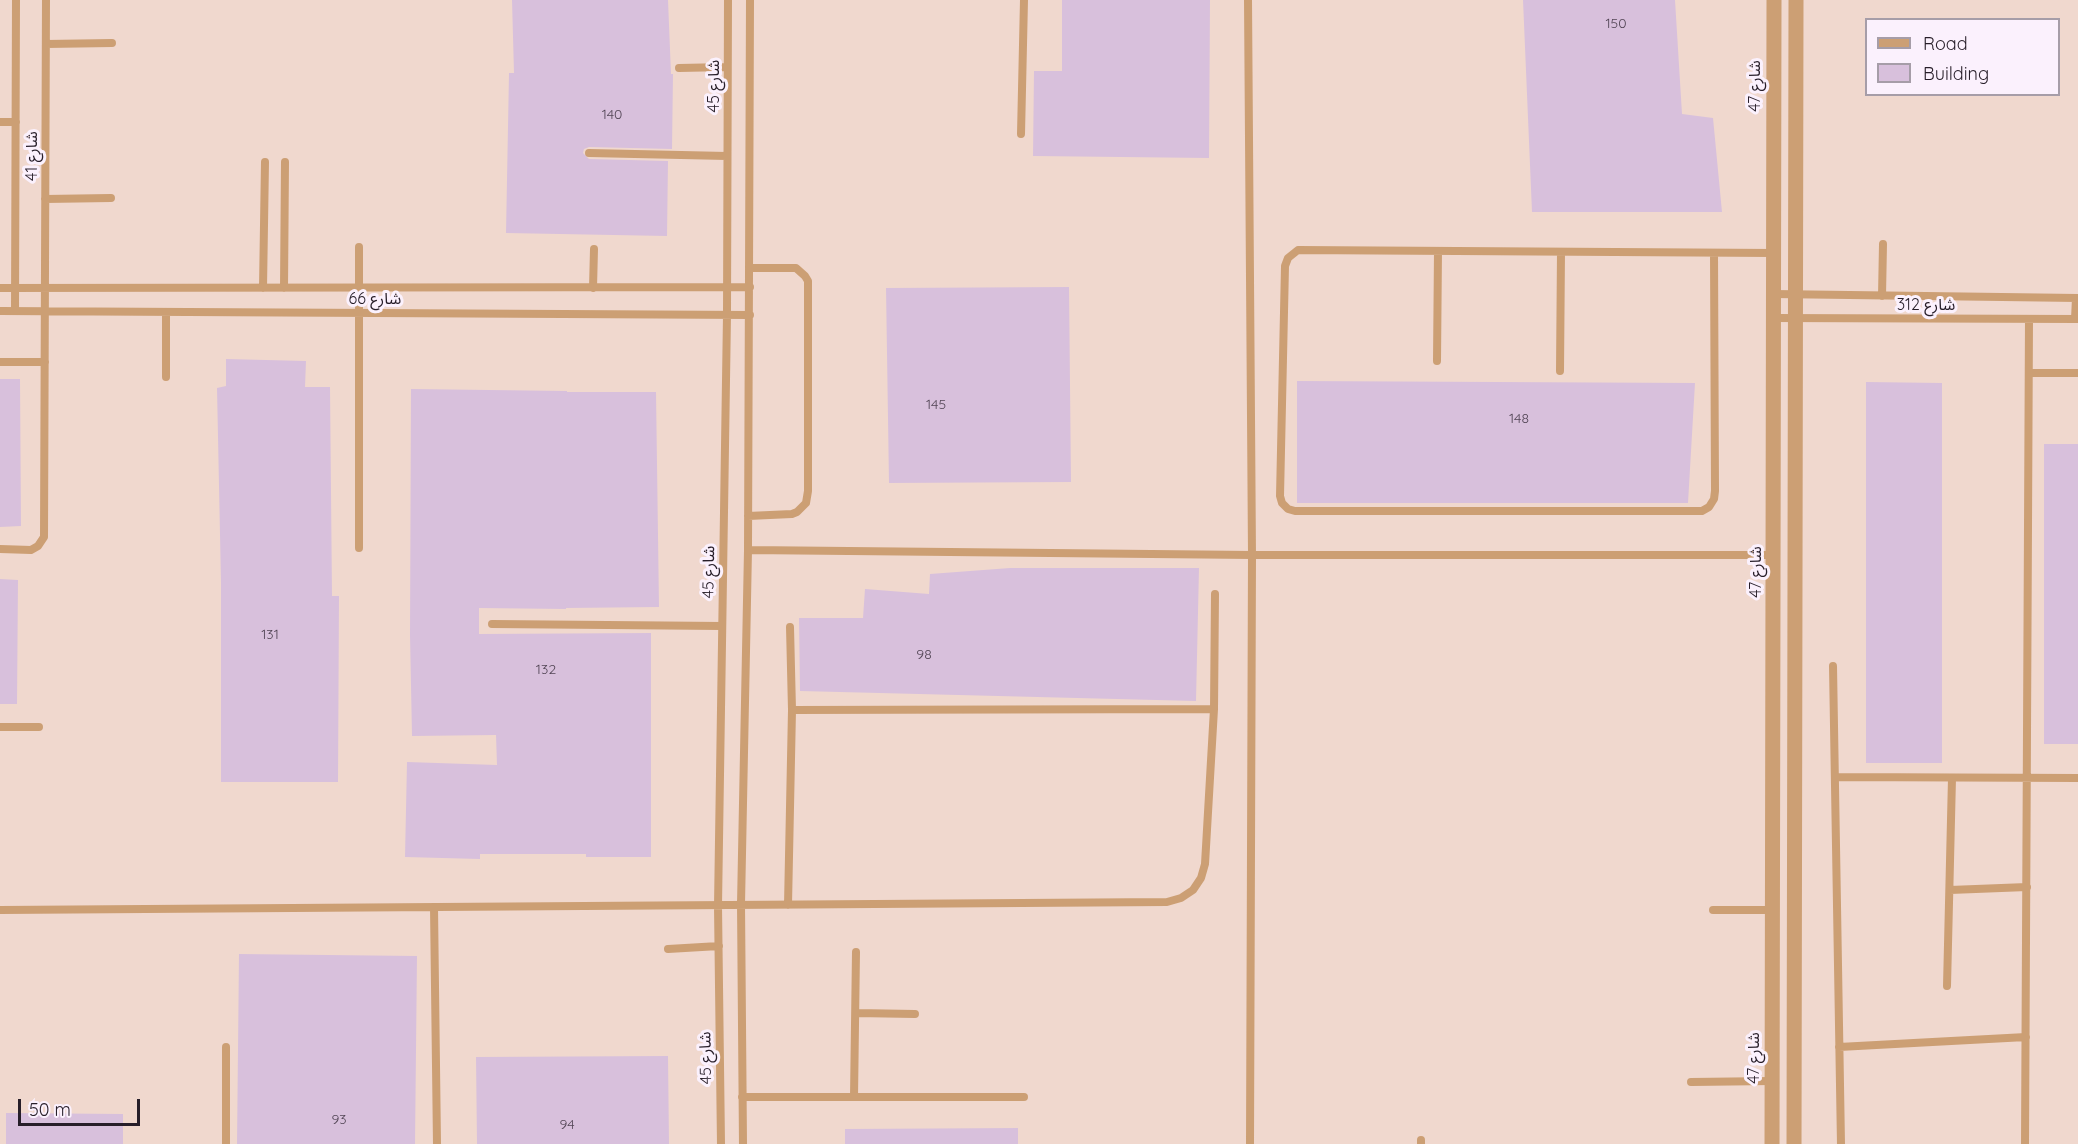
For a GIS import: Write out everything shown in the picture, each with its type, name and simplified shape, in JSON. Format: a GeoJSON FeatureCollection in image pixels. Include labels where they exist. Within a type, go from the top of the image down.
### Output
{"type":"FeatureCollection","features":[{"type":"Feature","properties":{"kind":"street","name":"شارع 47"},"geometry":{"type":"LineString","coordinates":[[1772,1144],[1774,0]]}},
{"type":"Feature","properties":{"kind":"street"},"geometry":{"type":"LineString","coordinates":[[1794,1144],[1796,0]]}},
{"type":"Feature","properties":{"kind":"lane","name":"شارع 41"},"geometry":{"type":"LineString","coordinates":[[15,311],[16,0]]}},
{"type":"Feature","properties":{"kind":"lane","name":"شارع 41"},"geometry":{"type":"LineString","coordinates":[[0,549],[31,550],[38,546],[44,537],[46,0]]}},
{"type":"Feature","properties":{"kind":"lane","name":"شارع 45"},"geometry":{"type":"LineString","coordinates":[[721,1144],[718,906],[727,315],[728,0]]}},
{"type":"Feature","properties":{"kind":"lane"},"geometry":{"type":"LineString","coordinates":[[743,1144],[741,904],[748,550],[750,0]]}},
{"type":"Feature","properties":{"kind":"lane"},"geometry":{"type":"LineString","coordinates":[[1022,134],[1024,0]]}},
{"type":"Feature","properties":{"kind":"lane"},"geometry":{"type":"LineString","coordinates":[[1248,0],[1252,555],[1250,1144]]}},
{"type":"Feature","properties":{"kind":"lane"},"geometry":{"type":"LineString","coordinates":[[46,44],[112,43]]}},
{"type":"Feature","properties":{"kind":"lane"},"geometry":{"type":"LineString","coordinates":[[679,68],[727,68]]}},
{"type":"Feature","properties":{"kind":"lane"},"geometry":{"type":"LineString","coordinates":[[0,122],[16,122]]}},
{"type":"Feature","properties":{"kind":"lane"},"geometry":{"type":"LineString","coordinates":[[590,153],[727,156]]}},
{"type":"Feature","properties":{"kind":"lane"},"geometry":{"type":"LineString","coordinates":[[263,288],[265,162]]}},
{"type":"Feature","properties":{"kind":"lane"},"geometry":{"type":"LineString","coordinates":[[284,288],[285,162]]}},
{"type":"Feature","properties":{"kind":"lane"},"geometry":{"type":"LineString","coordinates":[[45,199],[111,198]]}},
{"type":"Feature","properties":{"kind":"lane"},"geometry":{"type":"LineString","coordinates":[[1882,296],[1883,244]]}},
{"type":"Feature","properties":{"kind":"lane"},"geometry":{"type":"LineString","coordinates":[[359,247],[359,548]]}},
{"type":"Feature","properties":{"kind":"lane"},"geometry":{"type":"LineString","coordinates":[[593,288],[594,249]]}},
{"type":"Feature","properties":{"kind":"lane"},"geometry":{"type":"LineString","coordinates":[[1714,253],[1715,490],[1714,499],[1709,507],[1702,511],[1295,511],[1282,504],[1280,496],[1285,266],[1288,258],[1298,250],[1714,253],[1773,254]]}},
{"type":"Feature","properties":{"kind":"lane"},"geometry":{"type":"LineString","coordinates":[[1437,361],[1438,251]]}},
{"type":"Feature","properties":{"kind":"lane"},"geometry":{"type":"LineString","coordinates":[[1560,371],[1561,252]]}},
{"type":"Feature","properties":{"kind":"lane"},"geometry":{"type":"LineString","coordinates":[[748,516],[792,514],[802,508],[807,497],[808,469],[808,281],[796,268],[750,268]]}},
{"type":"Feature","properties":{"kind":"lane","name":"شارع 66"},"geometry":{"type":"LineString","coordinates":[[0,288],[750,287]]}},
{"type":"Feature","properties":{"kind":"lane","name":"شارع 312"},"geometry":{"type":"LineString","coordinates":[[1773,294],[2077,298]]}},
{"type":"Feature","properties":{"kind":"lane"},"geometry":{"type":"LineString","coordinates":[[2077,298],[2077,319]]}},
{"type":"Feature","properties":{"kind":"lane","name":"شارع 66"},"geometry":{"type":"LineString","coordinates":[[0,311],[750,315]]}},
{"type":"Feature","properties":{"kind":"lane"},"geometry":{"type":"LineString","coordinates":[[166,312],[166,376]]}},
{"type":"Feature","properties":{"kind":"lane","name":"شارع 312"},"geometry":{"type":"LineString","coordinates":[[1773,318],[2077,319]]}},
{"type":"Feature","properties":{"kind":"lane"},"geometry":{"type":"LineString","coordinates":[[2025,1144],[2029,319]]}},
{"type":"Feature","properties":{"kind":"lane"},"geometry":{"type":"LineString","coordinates":[[0,362],[45,362]]}},
{"type":"Feature","properties":{"kind":"lane"},"geometry":{"type":"LineString","coordinates":[[2029,373],[2078,373]]}},
{"type":"Feature","properties":{"kind":"lane"},"geometry":{"type":"LineString","coordinates":[[748,550],[1252,555],[1774,555]]}},
{"type":"Feature","properties":{"kind":"lane"},"geometry":{"type":"LineString","coordinates":[[0,910],[1167,902],[1181,898],[1193,890],[1202,878],[1205,864],[1214,709],[1215,594]]}},
{"type":"Feature","properties":{"kind":"lane"},"geometry":{"type":"LineString","coordinates":[[492,624],[722,626]]}},
{"type":"Feature","properties":{"kind":"lane"},"geometry":{"type":"LineString","coordinates":[[788,904],[792,710],[790,627]]}},
{"type":"Feature","properties":{"kind":"lane"},"geometry":{"type":"LineString","coordinates":[[1833,666],[1841,1144]]}},
{"type":"Feature","properties":{"kind":"lane"},"geometry":{"type":"LineString","coordinates":[[792,710],[1214,709]]}},
{"type":"Feature","properties":{"kind":"lane"},"geometry":{"type":"LineString","coordinates":[[0,727],[39,727]]}},
{"type":"Feature","properties":{"kind":"lane"},"geometry":{"type":"LineString","coordinates":[[1835,777],[2078,778]]}},
{"type":"Feature","properties":{"kind":"lane"},"geometry":{"type":"LineString","coordinates":[[1947,986],[1952,778]]}},
{"type":"Feature","properties":{"kind":"lane"},"geometry":{"type":"LineString","coordinates":[[1950,890],[2026,887]]}},
{"type":"Feature","properties":{"kind":"lane"},"geometry":{"type":"LineString","coordinates":[[434,907],[437,1144]]}},
{"type":"Feature","properties":{"kind":"lane"},"geometry":{"type":"LineString","coordinates":[[1713,910],[1772,910]]}},
{"type":"Feature","properties":{"kind":"lane"},"geometry":{"type":"LineString","coordinates":[[668,949],[719,946]]}},
{"type":"Feature","properties":{"kind":"lane"},"geometry":{"type":"LineString","coordinates":[[855,1097],[856,952]]}},
{"type":"Feature","properties":{"kind":"lane"},"geometry":{"type":"LineString","coordinates":[[856,1013],[915,1014]]}},
{"type":"Feature","properties":{"kind":"lane"},"geometry":{"type":"LineString","coordinates":[[1839,1047],[2026,1037]]}},
{"type":"Feature","properties":{"kind":"lane"},"geometry":{"type":"LineString","coordinates":[[226,1047],[226,1144]]}},
{"type":"Feature","properties":{"kind":"lane"},"geometry":{"type":"LineString","coordinates":[[1691,1082],[1772,1081]]}},
{"type":"Feature","properties":{"kind":"lane"},"geometry":{"type":"LineString","coordinates":[[742,1097],[1024,1097]]}},
{"type":"Feature","properties":{"kind":"shaded area"},"geometry":{"type":"Polygon","coordinates":[[[0,0],[2078,0],[2078,1144],[0,1144],[0,0]]]}},
{"type":"Feature","properties":{"kind":"building"},"geometry":{"type":"Polygon","coordinates":[[[512,0],[668,0],[671,74],[673,74],[672,149],[589,147],[584,149],[583,153],[589,159],[668,161],[667,236],[506,233],[509,73],[514,73],[512,0]]]}},
{"type":"Feature","properties":{"kind":"building"},"geometry":{"type":"Polygon","coordinates":[[[1062,0],[1210,0],[1209,158],[1033,156],[1034,71],[1062,71],[1062,0]]]}},
{"type":"Feature","properties":{"kind":"building"},"geometry":{"type":"Polygon","coordinates":[[[1523,0],[1675,0],[1682,114],[1713,118],[1722,212],[1532,212],[1523,0]]]}},
{"type":"Feature","properties":{"kind":"building"},"geometry":{"type":"Polygon","coordinates":[[[1069,287],[1071,482],[889,483],[886,288],[1069,287]]]}},
{"type":"Feature","properties":{"kind":"building"},"geometry":{"type":"Polygon","coordinates":[[[226,359],[306,361],[305,387],[330,387],[332,596],[339,596],[338,782],[221,782],[221,583],[217,388],[226,386],[226,359]]]}},
{"type":"Feature","properties":{"kind":"building"},"geometry":{"type":"Polygon","coordinates":[[[0,379],[20,379],[21,526],[0,527],[0,379]]]}},
{"type":"Feature","properties":{"kind":"building"},"geometry":{"type":"Polygon","coordinates":[[[1297,381],[1695,383],[1688,503],[1297,503],[1297,381]]]}},
{"type":"Feature","properties":{"kind":"building"},"geometry":{"type":"Polygon","coordinates":[[[1866,382],[1942,383],[1942,763],[1866,763],[1866,382]]]}},
{"type":"Feature","properties":{"kind":"building"},"geometry":{"type":"Polygon","coordinates":[[[411,389],[656,392],[659,607],[479,608],[479,634],[651,633],[651,857],[586,857],[586,854],[480,854],[480,859],[405,857],[407,762],[497,765],[496,735],[412,736],[411,389]]]}},
{"type":"Feature","properties":{"kind":"building"},"geometry":{"type":"Polygon","coordinates":[[[2044,444],[2078,444],[2078,744],[2044,744],[2044,444]]]}},
{"type":"Feature","properties":{"kind":"building"},"geometry":{"type":"Polygon","coordinates":[[[1010,568],[1199,568],[1196,701],[800,691],[799,618],[863,618],[865,589],[929,594],[930,574],[1010,568]]]}},
{"type":"Feature","properties":{"kind":"building"},"geometry":{"type":"Polygon","coordinates":[[[0,579],[18,580],[17,704],[0,704],[0,579]]]}},
{"type":"Feature","properties":{"kind":"building"},"geometry":{"type":"Polygon","coordinates":[[[239,954],[417,956],[415,1144],[237,1144],[239,954]]]}},
{"type":"Feature","properties":{"kind":"building"},"geometry":{"type":"Polygon","coordinates":[[[668,1056],[669,1144],[477,1144],[476,1057],[668,1056]]]}},
{"type":"Feature","properties":{"kind":"building"},"geometry":{"type":"Polygon","coordinates":[[[6,1113],[123,1114],[123,1144],[6,1144],[6,1113]]]}},
{"type":"Feature","properties":{"kind":"building"},"geometry":{"type":"Polygon","coordinates":[[[1018,1128],[1018,1144],[845,1144],[845,1129],[1018,1128]]]}}]}
